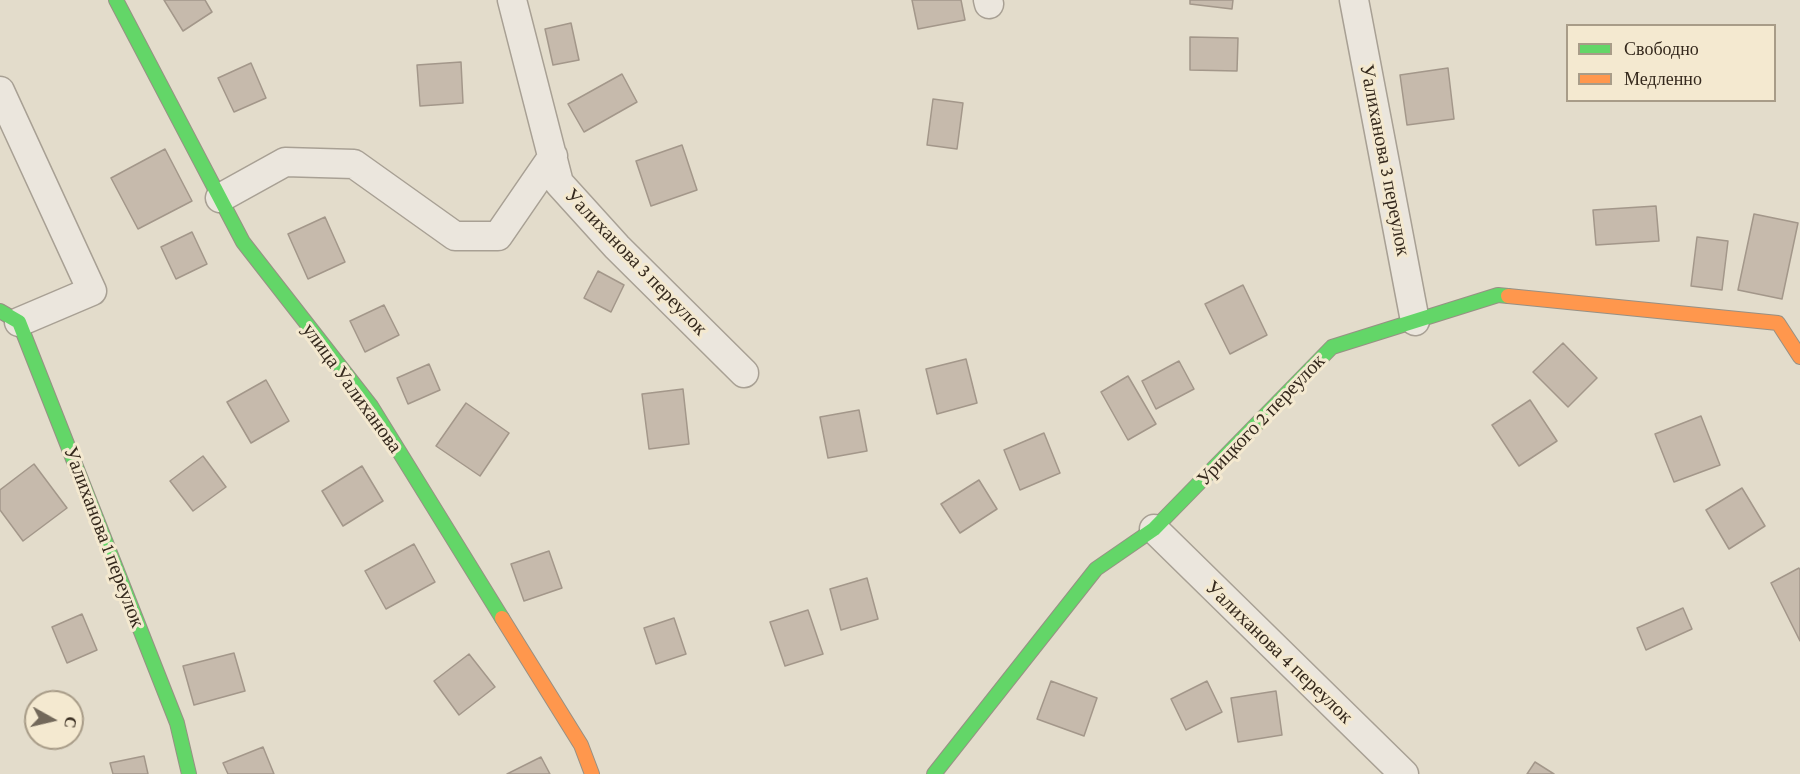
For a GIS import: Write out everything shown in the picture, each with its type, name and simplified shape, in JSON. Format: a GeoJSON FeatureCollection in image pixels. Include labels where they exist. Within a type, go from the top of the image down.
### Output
{"type":"FeatureCollection","features":[{"type":"Feature","properties":{"kind":"street","name":"улица Уалиханова"},"geometry":{"type":"LineString","coordinates":[[116,0],[243,242],[370,406],[581,745],[592,774]]}},
{"type":"Feature","properties":{"kind":"street","name":"Уалиханова 3 переулок"},"geometry":{"type":"LineString","coordinates":[[512,0],[559,183],[617,247],[744,373]]}},
{"type":"Feature","properties":{"kind":"street","name":"Уалиханова 3 переулок"},"geometry":{"type":"LineString","coordinates":[[1354,0],[1415,321]]}},
{"type":"Feature","properties":{"kind":"street"},"geometry":{"type":"LineString","coordinates":[[0,91],[92,291],[10,316]]}},
{"type":"Feature","properties":{"kind":"street"},"geometry":{"type":"LineString","coordinates":[[220,198],[285,162],[354,164],[455,236],[498,236],[553,156]]}},
{"type":"Feature","properties":{"kind":"street","name":"Урицкого 2 переулок"},"geometry":{"type":"LineString","coordinates":[[934,774],[1096,569],[1154,529],[1332,347],[1498,295],[1778,323],[1800,357]]}},
{"type":"Feature","properties":{"kind":"street","name":"Уалиханова 1 переулок"},"geometry":{"type":"LineString","coordinates":[[10,316],[177,723],[189,774]]}},
{"type":"Feature","properties":{"kind":"street","name":"Уалиханова 4 переулок"},"geometry":{"type":"LineString","coordinates":[[1154,529],[1404,774]]}},
{"type":"Feature","properties":{"kind":"building"},"geometry":{"type":"Polygon","coordinates":[[[164,0],[205,0],[212,12],[183,31],[164,0]]]}},
{"type":"Feature","properties":{"kind":"building"},"geometry":{"type":"Polygon","coordinates":[[[912,0],[961,0],[965,20],[918,29],[912,0]]]}},
{"type":"Feature","properties":{"kind":"building"},"geometry":{"type":"Polygon","coordinates":[[[1190,0],[1233,0],[1232,9],[1190,4],[1190,0]]]}},
{"type":"Feature","properties":{"kind":"building"},"geometry":{"type":"Polygon","coordinates":[[[571,23],[579,60],[553,65],[545,29],[571,23]]]}},
{"type":"Feature","properties":{"kind":"building"},"geometry":{"type":"Polygon","coordinates":[[[1190,37],[1238,38],[1237,71],[1190,70],[1190,37]]]}},
{"type":"Feature","properties":{"kind":"building"},"geometry":{"type":"Polygon","coordinates":[[[461,62],[463,103],[420,106],[417,65],[461,62]]]}},
{"type":"Feature","properties":{"kind":"building"},"geometry":{"type":"Polygon","coordinates":[[[251,63],[266,98],[234,112],[218,78],[251,63]]]}},
{"type":"Feature","properties":{"kind":"building"},"geometry":{"type":"Polygon","coordinates":[[[1448,68],[1454,119],[1407,125],[1400,75],[1448,68]]]}},
{"type":"Feature","properties":{"kind":"building"},"geometry":{"type":"Polygon","coordinates":[[[622,74],[637,102],[584,132],[568,104],[622,74]]]}},
{"type":"Feature","properties":{"kind":"building"},"geometry":{"type":"Polygon","coordinates":[[[933,99],[963,103],[957,149],[927,145],[933,99]]]}},
{"type":"Feature","properties":{"kind":"building"},"geometry":{"type":"Polygon","coordinates":[[[682,145],[697,190],[651,206],[636,161],[682,145]]]}},
{"type":"Feature","properties":{"kind":"building"},"geometry":{"type":"Polygon","coordinates":[[[165,149],[192,201],[138,229],[111,178],[165,149]]]}},
{"type":"Feature","properties":{"kind":"building"},"geometry":{"type":"Polygon","coordinates":[[[1656,206],[1659,241],[1596,245],[1593,210],[1656,206]]]}},
{"type":"Feature","properties":{"kind":"building"},"geometry":{"type":"Polygon","coordinates":[[[1754,214],[1798,223],[1782,299],[1738,290],[1754,214]]]}},
{"type":"Feature","properties":{"kind":"building"},"geometry":{"type":"Polygon","coordinates":[[[325,217],[345,262],[308,279],[288,234],[325,217]]]}},
{"type":"Feature","properties":{"kind":"building"},"geometry":{"type":"Polygon","coordinates":[[[192,232],[207,264],[176,279],[161,247],[192,232]]]}},
{"type":"Feature","properties":{"kind":"building"},"geometry":{"type":"Polygon","coordinates":[[[1697,237],[1728,241],[1722,290],[1691,286],[1697,237]]]}},
{"type":"Feature","properties":{"kind":"building"},"geometry":{"type":"Polygon","coordinates":[[[598,271],[624,285],[611,312],[584,298],[598,271]]]}},
{"type":"Feature","properties":{"kind":"building"},"geometry":{"type":"Polygon","coordinates":[[[1243,285],[1267,335],[1230,354],[1205,304],[1243,285]]]}},
{"type":"Feature","properties":{"kind":"building"},"geometry":{"type":"Polygon","coordinates":[[[384,305],[399,335],[365,352],[350,321],[384,305]]]}},
{"type":"Feature","properties":{"kind":"building"},"geometry":{"type":"Polygon","coordinates":[[[1563,343],[1597,378],[1568,407],[1533,372],[1563,343]]]}},
{"type":"Feature","properties":{"kind":"building"},"geometry":{"type":"Polygon","coordinates":[[[966,359],[977,403],[937,414],[926,369],[966,359]]]}},
{"type":"Feature","properties":{"kind":"building"},"geometry":{"type":"Polygon","coordinates":[[[1179,361],[1194,389],[1156,409],[1142,381],[1179,361]]]}},
{"type":"Feature","properties":{"kind":"building"},"geometry":{"type":"Polygon","coordinates":[[[429,364],[440,390],[408,404],[397,378],[429,364]]]}},
{"type":"Feature","properties":{"kind":"building"},"geometry":{"type":"Polygon","coordinates":[[[1128,376],[1156,424],[1128,440],[1101,392],[1128,376]]]}},
{"type":"Feature","properties":{"kind":"building"},"geometry":{"type":"Polygon","coordinates":[[[266,380],[289,421],[251,443],[227,402],[266,380]]]}},
{"type":"Feature","properties":{"kind":"building"},"geometry":{"type":"Polygon","coordinates":[[[683,389],[689,444],[649,449],[642,394],[683,389]]]}},
{"type":"Feature","properties":{"kind":"building"},"geometry":{"type":"Polygon","coordinates":[[[1530,400],[1557,441],[1519,466],[1492,425],[1530,400]]]}},
{"type":"Feature","properties":{"kind":"building"},"geometry":{"type":"Polygon","coordinates":[[[466,403],[509,433],[480,476],[436,446],[466,403]]]}},
{"type":"Feature","properties":{"kind":"building"},"geometry":{"type":"Polygon","coordinates":[[[859,410],[867,451],[828,458],[820,417],[859,410]]]}},
{"type":"Feature","properties":{"kind":"building"},"geometry":{"type":"Polygon","coordinates":[[[1701,416],[1720,465],[1674,482],[1655,434],[1701,416]]]}},
{"type":"Feature","properties":{"kind":"building"},"geometry":{"type":"Polygon","coordinates":[[[1044,433],[1060,473],[1020,490],[1004,450],[1044,433]]]}},
{"type":"Feature","properties":{"kind":"building"},"geometry":{"type":"Polygon","coordinates":[[[203,456],[226,487],[193,511],[170,481],[203,456]]]}},
{"type":"Feature","properties":{"kind":"building"},"geometry":{"type":"Polygon","coordinates":[[[34,464],[67,508],[23,541],[0,510],[0,490],[34,464]]]}},
{"type":"Feature","properties":{"kind":"building"},"geometry":{"type":"Polygon","coordinates":[[[362,466],[383,501],[343,526],[322,491],[362,466]]]}},
{"type":"Feature","properties":{"kind":"building"},"geometry":{"type":"Polygon","coordinates":[[[979,480],[997,509],[960,533],[941,504],[979,480]]]}},
{"type":"Feature","properties":{"kind":"building"},"geometry":{"type":"Polygon","coordinates":[[[1742,488],[1765,526],[1729,549],[1706,510],[1742,488]]]}},
{"type":"Feature","properties":{"kind":"building"},"geometry":{"type":"Polygon","coordinates":[[[414,544],[435,582],[386,609],[365,571],[414,544]]]}},
{"type":"Feature","properties":{"kind":"building"},"geometry":{"type":"Polygon","coordinates":[[[549,551],[562,588],[524,601],[511,564],[549,551]]]}},
{"type":"Feature","properties":{"kind":"building"},"geometry":{"type":"Polygon","coordinates":[[[1799,568],[1800,570],[1800,641],[1771,583],[1799,568]]]}},
{"type":"Feature","properties":{"kind":"building"},"geometry":{"type":"Polygon","coordinates":[[[867,578],[878,619],[841,630],[830,589],[867,578]]]}},
{"type":"Feature","properties":{"kind":"building"},"geometry":{"type":"Polygon","coordinates":[[[1683,608],[1692,629],[1646,650],[1637,628],[1683,608]]]}},
{"type":"Feature","properties":{"kind":"building"},"geometry":{"type":"Polygon","coordinates":[[[808,610],[823,654],[785,666],[770,622],[808,610]]]}},
{"type":"Feature","properties":{"kind":"building"},"geometry":{"type":"Polygon","coordinates":[[[82,614],[97,650],[67,663],[52,627],[82,614]]]}},
{"type":"Feature","properties":{"kind":"building"},"geometry":{"type":"Polygon","coordinates":[[[674,618],[686,654],[656,664],[644,628],[674,618]]]}},
{"type":"Feature","properties":{"kind":"building"},"geometry":{"type":"Polygon","coordinates":[[[234,653],[245,691],[194,705],[183,666],[234,653]]]}},
{"type":"Feature","properties":{"kind":"building"},"geometry":{"type":"Polygon","coordinates":[[[469,654],[495,687],[459,715],[434,681],[469,654]]]}},
{"type":"Feature","properties":{"kind":"building"},"geometry":{"type":"Polygon","coordinates":[[[1051,681],[1097,698],[1084,736],[1037,719],[1051,681]]]}},
{"type":"Feature","properties":{"kind":"building"},"geometry":{"type":"Polygon","coordinates":[[[1207,681],[1222,712],[1186,730],[1171,699],[1207,681]]]}},
{"type":"Feature","properties":{"kind":"building"},"geometry":{"type":"Polygon","coordinates":[[[1276,691],[1282,735],[1238,742],[1231,698],[1276,691]]]}},
{"type":"Feature","properties":{"kind":"building"},"geometry":{"type":"Polygon","coordinates":[[[263,747],[274,774],[228,774],[223,763],[263,747]]]}},
{"type":"Feature","properties":{"kind":"building"},"geometry":{"type":"Polygon","coordinates":[[[144,756],[148,774],[113,774],[110,763],[144,756]]]}},
{"type":"Feature","properties":{"kind":"building"},"geometry":{"type":"Polygon","coordinates":[[[541,757],[550,774],[507,774],[541,757]]]}},
{"type":"Feature","properties":{"kind":"building"},"geometry":{"type":"Polygon","coordinates":[[[1535,762],[1554,774],[1527,774],[1535,762]]]}},
{"type":"Feature","properties":{"kind":"traffic: fast"},"geometry":{"type":"LineString","coordinates":[[116,0],[243,242],[371,406],[502,618]]}},
{"type":"Feature","properties":{"kind":"traffic: fast"},"geometry":{"type":"LineString","coordinates":[[934,774],[1096,569],[1154,529],[1332,347],[1498,295],[1508,296]]}},
{"type":"Feature","properties":{"kind":"traffic: fast"},"geometry":{"type":"LineString","coordinates":[[0,311],[19,322],[177,723],[189,774]]}},
{"type":"Feature","properties":{"kind":"traffic: slow"},"geometry":{"type":"LineString","coordinates":[[1508,296],[1778,323],[1800,357]]}},
{"type":"Feature","properties":{"kind":"traffic: slow"},"geometry":{"type":"LineString","coordinates":[[502,618],[581,745],[592,774]]}}]}
